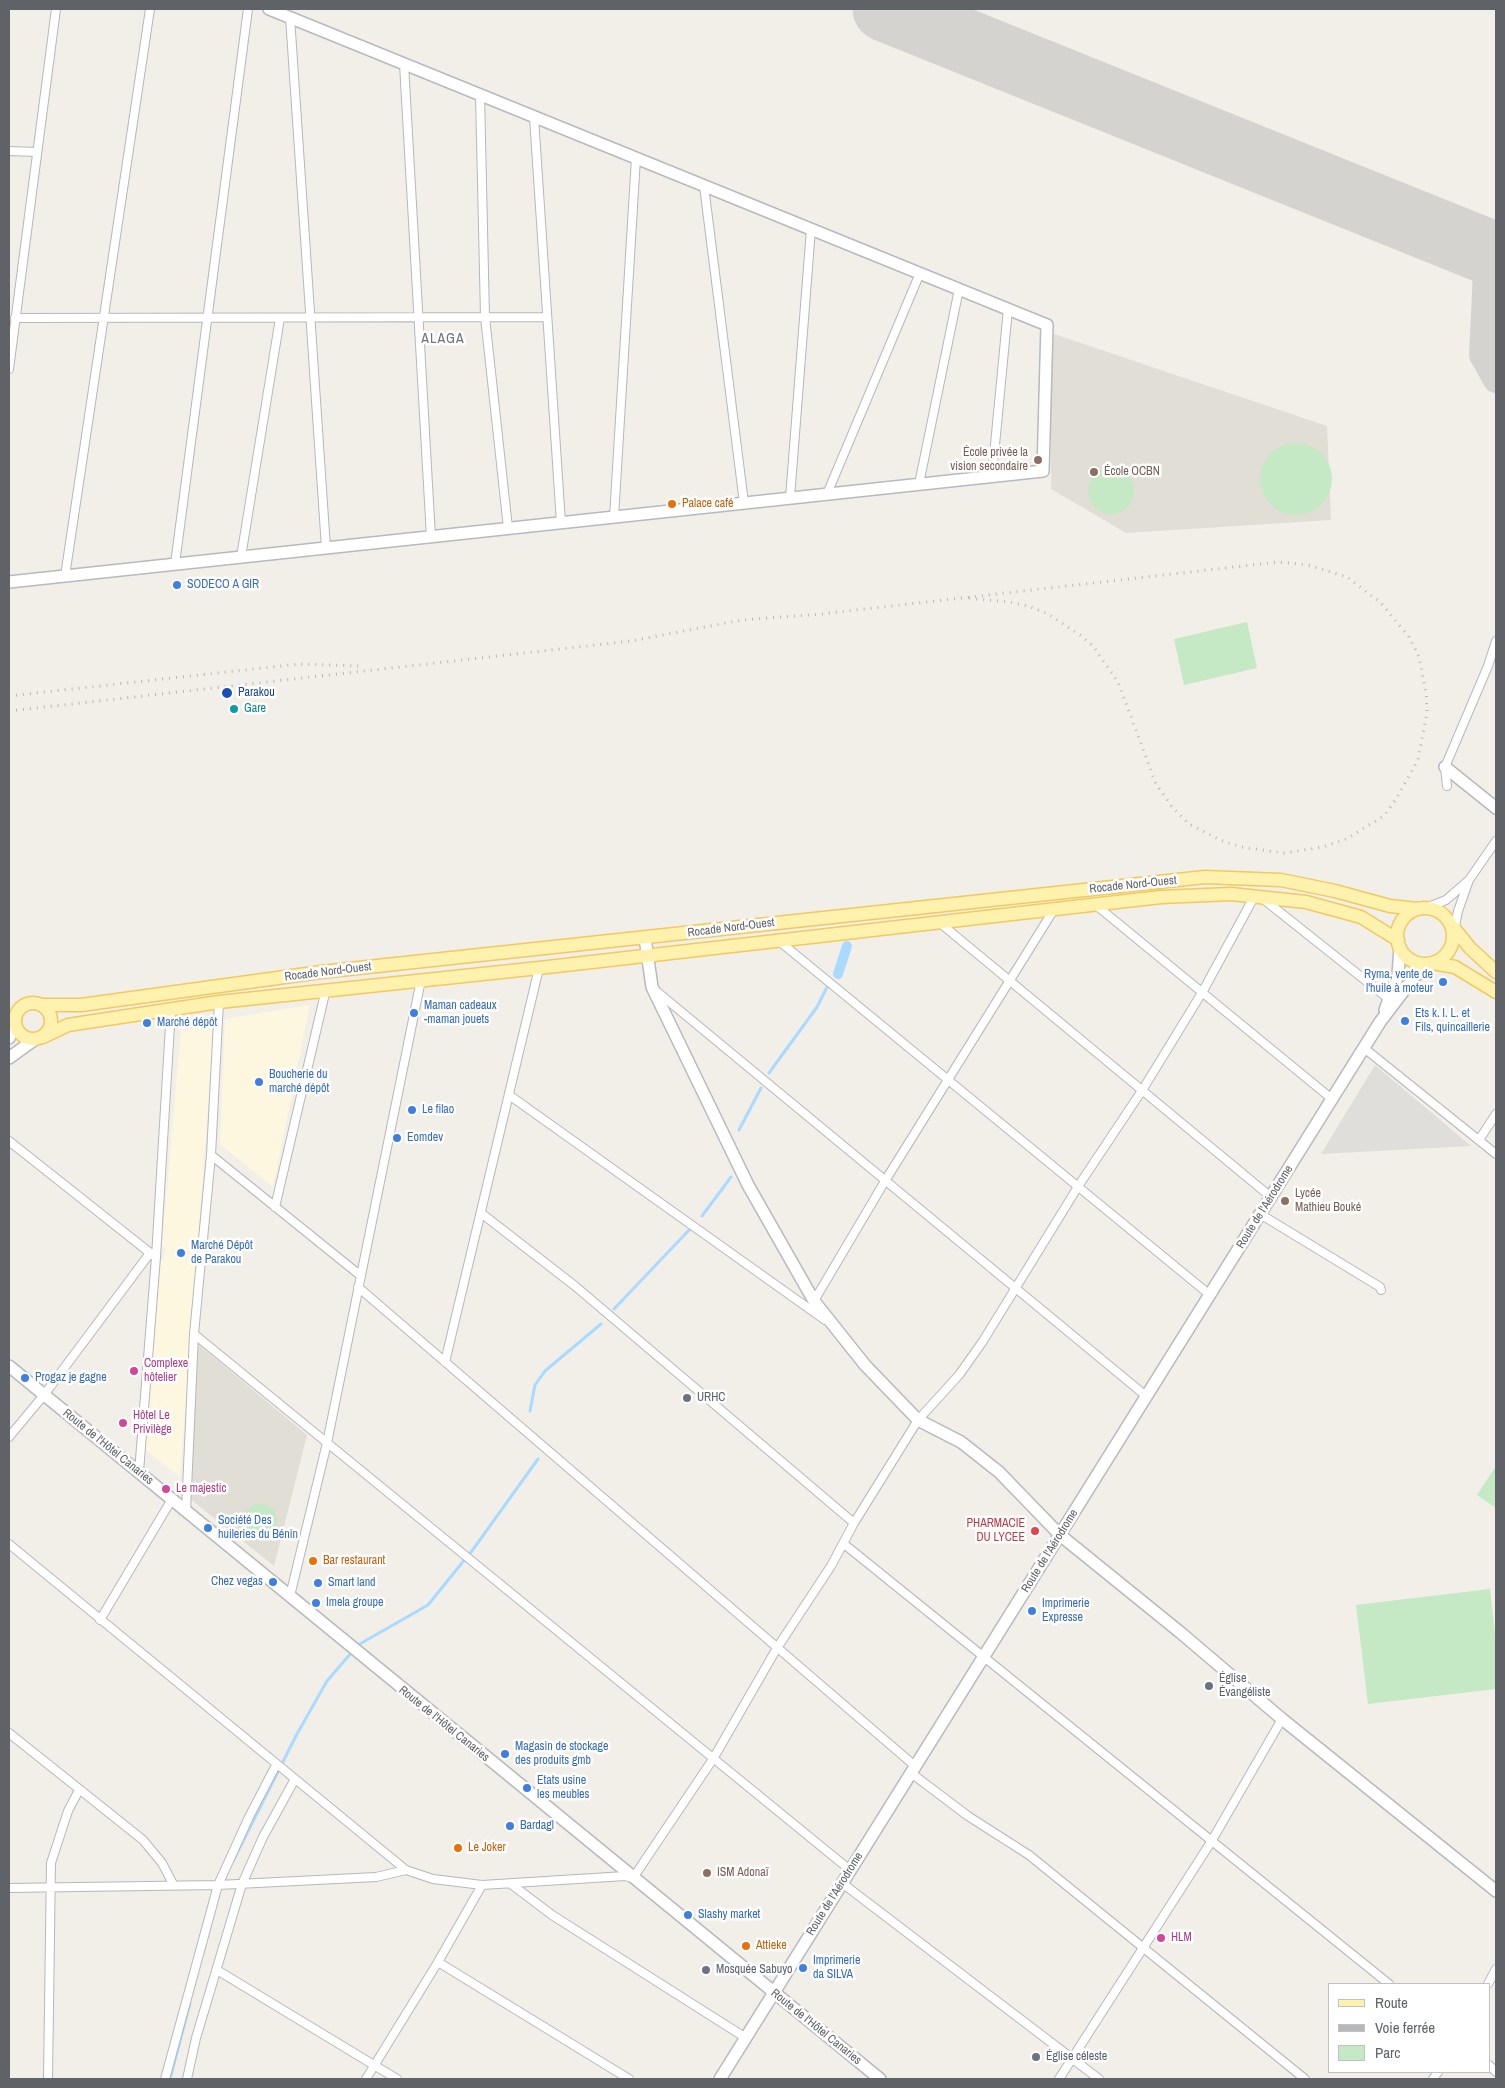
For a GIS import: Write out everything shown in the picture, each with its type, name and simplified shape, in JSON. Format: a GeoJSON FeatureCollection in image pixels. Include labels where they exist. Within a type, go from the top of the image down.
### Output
{"type":"FeatureCollection","features":[{"type":"Feature","properties":{"kind":"main road","name":"Rocade Nord-Ouest"},"geometry":{"type":"LineString","coordinates":[[42,1005],[81,1005],[322,972],[1205,877],[1281,880],[1335,891],[1390,906],[1422,909]]}},
{"type":"Feature","properties":{"kind":"main road","name":"Rocade Nord-Ouest"},"geometry":{"type":"LineString","coordinates":[[38,1038],[68,1025],[219,1002],[1188,895],[1257,897],[1306,902],[1349,912],[1371,922],[1399,944]]}},
{"type":"Feature","properties":{"kind":"main road"},"geometry":{"type":"LineString","coordinates":[[1496,972],[1470,948],[1438,911],[1422,909],[1404,919],[1399,929],[1399,944],[1406,956],[1416,962],[1455,967],[1496,992]]}},
{"type":"Feature","properties":{"kind":"main road"},"geometry":{"type":"LineString","coordinates":[[1433,963],[1448,953],[1452,929]]}},
{"type":"Feature","properties":{"kind":"main road"},"geometry":{"type":"LineString","coordinates":[[32,1003],[42,1005],[49,1013],[51,1023],[38,1038],[13,1032],[14,1011],[32,1003]]}},
{"type":"Feature","properties":{"kind":"street"},"geometry":{"type":"LineString","coordinates":[[9,369],[56,9]]}},
{"type":"Feature","properties":{"kind":"street"},"geometry":{"type":"LineString","coordinates":[[65,576],[150,9]]}},
{"type":"Feature","properties":{"kind":"street"},"geometry":{"type":"LineString","coordinates":[[175,564],[248,9]]}},
{"type":"Feature","properties":{"kind":"street"},"geometry":{"type":"LineString","coordinates":[[9,582],[1044,470],[1047,325],[269,9]]}},
{"type":"Feature","properties":{"kind":"street"},"geometry":{"type":"LineString","coordinates":[[290,17],[326,548]]}},
{"type":"Feature","properties":{"kind":"street"},"geometry":{"type":"LineString","coordinates":[[404,64],[431,537]]}},
{"type":"Feature","properties":{"kind":"street"},"geometry":{"type":"LineString","coordinates":[[480,94],[485,317],[508,528]]}},
{"type":"Feature","properties":{"kind":"street"},"geometry":{"type":"LineString","coordinates":[[534,117],[561,523]]}},
{"type":"Feature","properties":{"kind":"street"},"geometry":{"type":"LineString","coordinates":[[9,151],[38,152]]}},
{"type":"Feature","properties":{"kind":"street"},"geometry":{"type":"LineString","coordinates":[[614,517],[636,158]]}},
{"type":"Feature","properties":{"kind":"street"},"geometry":{"type":"LineString","coordinates":[[704,186],[744,503]]}},
{"type":"Feature","properties":{"kind":"street"},"geometry":{"type":"LineString","coordinates":[[790,498],[811,229]]}},
{"type":"Feature","properties":{"kind":"street"},"geometry":{"type":"LineString","coordinates":[[827,494],[920,273]]}},
{"type":"Feature","properties":{"kind":"street"},"geometry":{"type":"LineString","coordinates":[[919,484],[959,289]]}},
{"type":"Feature","properties":{"kind":"street"},"geometry":{"type":"LineString","coordinates":[[992,476],[1008,309]]}},
{"type":"Feature","properties":{"kind":"street"},"geometry":{"type":"LineString","coordinates":[[16,318],[547,317]]}},
{"type":"Feature","properties":{"kind":"street"},"geometry":{"type":"LineString","coordinates":[[241,557],[280,318]]}},
{"type":"Feature","properties":{"kind":"street"},"geometry":{"type":"LineString","coordinates":[[1447,786],[1446,767],[1488,666],[1496,641]]}},
{"type":"Feature","properties":{"kind":"street"},"geometry":{"type":"LineString","coordinates":[[1446,767],[1496,808]]}},
{"type":"Feature","properties":{"kind":"street"},"geometry":{"type":"LineString","coordinates":[[1422,909],[1446,900],[1469,880],[1496,841]]}},
{"type":"Feature","properties":{"kind":"street"},"geometry":{"type":"LineString","coordinates":[[1452,929],[1469,880]]}},
{"type":"Feature","properties":{"kind":"street"},"geometry":{"type":"LineString","coordinates":[[9,1544],[406,1870],[433,1879],[482,1885],[625,1876],[633,1878],[714,1759],[777,1648],[844,1544],[854,1523],[918,1420],[959,1375],[1017,1287],[1079,1185],[1143,1089],[1203,991],[1257,897],[1390,999]]}},
{"type":"Feature","properties":{"kind":"street"},"geometry":{"type":"LineString","coordinates":[[1097,906],[1203,991],[1332,1099]]}},
{"type":"Feature","properties":{"kind":"street"},"geometry":{"type":"LineString","coordinates":[[814,1301],[885,1181],[1053,911]]}},
{"type":"Feature","properties":{"kind":"street"},"geometry":{"type":"LineString","coordinates":[[940,923],[1143,1089],[1271,1197]]}},
{"type":"Feature","properties":{"kind":"street"},"geometry":{"type":"LineString","coordinates":[[645,938],[652,987],[744,1177],[814,1301],[830,1324],[918,1420],[961,1442],[999,1472],[1060,1535],[1182,1633],[1282,1719],[1496,1892]]}},
{"type":"Feature","properties":{"kind":"street"},"geometry":{"type":"LineString","coordinates":[[778,941],[1079,1185],[1210,1295]]}},
{"type":"Feature","properties":{"kind":"street","name":"Route de l'Aérodrome"},"geometry":{"type":"LineString","coordinates":[[1380,1022],[1398,975],[1399,944]]}},
{"type":"Feature","properties":{"kind":"street","name":"Route de l'Aérodrome"},"geometry":{"type":"LineString","coordinates":[[720,2079],[1380,1022],[1415,976],[1433,963]]}},
{"type":"Feature","properties":{"kind":"street"},"geometry":{"type":"LineString","coordinates":[[445,1362],[540,968]]}},
{"type":"Feature","properties":{"kind":"street"},"geometry":{"type":"LineString","coordinates":[[290,1596],[327,1443],[421,980]]}},
{"type":"Feature","properties":{"kind":"street"},"geometry":{"type":"LineString","coordinates":[[652,987],[885,1181],[1017,1287],[1146,1396]]}},
{"type":"Feature","properties":{"kind":"street"},"geometry":{"type":"LineString","coordinates":[[276,1207],[326,990]]}},
{"type":"Feature","properties":{"kind":"street"},"geometry":{"type":"LineString","coordinates":[[186,1511],[194,1334],[211,1155],[219,1002]]}},
{"type":"Feature","properties":{"kind":"street"},"geometry":{"type":"LineString","coordinates":[[139,1472],[171,1009]]}},
{"type":"Feature","properties":{"kind":"street"},"geometry":{"type":"LineString","coordinates":[[9,1058],[38,1038]]}},
{"type":"Feature","properties":{"kind":"street"},"geometry":{"type":"LineString","coordinates":[[1364,1048],[1496,1154]]}},
{"type":"Feature","properties":{"kind":"street"},"geometry":{"type":"LineString","coordinates":[[509,1095],[830,1324]]}},
{"type":"Feature","properties":{"kind":"street"},"geometry":{"type":"LineString","coordinates":[[1479,1140],[1496,1114]]}},
{"type":"Feature","properties":{"kind":"street"},"geometry":{"type":"LineString","coordinates":[[9,1141],[153,1255]]}},
{"type":"Feature","properties":{"kind":"street"},"geometry":{"type":"LineString","coordinates":[[211,1155],[361,1276]]}},
{"type":"Feature","properties":{"kind":"street"},"geometry":{"type":"LineString","coordinates":[[481,1212],[575,1286],[854,1523]]}},
{"type":"Feature","properties":{"kind":"street"},"geometry":{"type":"LineString","coordinates":[[1260,1214],[1380,1286],[1381,1290]]}},
{"type":"Feature","properties":{"kind":"street"},"geometry":{"type":"LineString","coordinates":[[9,1437],[153,1255]]}},
{"type":"Feature","properties":{"kind":"street"},"geometry":{"type":"LineString","coordinates":[[358,1287],[777,1648],[913,1770],[968,1816],[1029,1855],[1305,2079]]}},
{"type":"Feature","properties":{"kind":"street"},"geometry":{"type":"LineString","coordinates":[[194,1334],[850,1870]]}},
{"type":"Feature","properties":{"kind":"street","name":"Route de l'Hôtel Canaries"},"geometry":{"type":"LineString","coordinates":[[9,1366],[880,2079]]}},
{"type":"Feature","properties":{"kind":"street"},"geometry":{"type":"LineString","coordinates":[[100,1620],[172,1499]]}},
{"type":"Feature","properties":{"kind":"street"},"geometry":{"type":"LineString","coordinates":[[844,1544],[1388,1983]]}},
{"type":"Feature","properties":{"kind":"street"},"geometry":{"type":"LineString","coordinates":[[1059,2079],[1145,1948],[1211,1842],[1282,1719]]}},
{"type":"Feature","properties":{"kind":"street"},"geometry":{"type":"LineString","coordinates":[[9,1733],[143,1840],[162,1863],[173,1884]]}},
{"type":"Feature","properties":{"kind":"street"},"geometry":{"type":"LineString","coordinates":[[165,2079],[218,1885],[249,1817],[276,1765]]}},
{"type":"Feature","properties":{"kind":"street"},"geometry":{"type":"LineString","coordinates":[[187,2079],[196,2038],[242,1884],[263,1837],[295,1779]]}},
{"type":"Feature","properties":{"kind":"street"},"geometry":{"type":"LineString","coordinates":[[48,2079],[52,1863],[58,1836],[78,1790]]}},
{"type":"Feature","properties":{"kind":"street"},"geometry":{"type":"LineString","coordinates":[[9,1888],[173,1884],[218,1885],[376,1878],[406,1870]]}},
{"type":"Feature","properties":{"kind":"street"},"geometry":{"type":"LineString","coordinates":[[842,1883],[1099,2079]]}},
{"type":"Feature","properties":{"kind":"street"},"geometry":{"type":"LineString","coordinates":[[511,1884],[552,1915],[746,2038]]}},
{"type":"Feature","properties":{"kind":"street"},"geometry":{"type":"LineString","coordinates":[[366,2079],[438,1962],[482,1885]]}},
{"type":"Feature","properties":{"kind":"street"},"geometry":{"type":"LineString","coordinates":[[438,1962],[629,2079]]}},
{"type":"Feature","properties":{"kind":"street"},"geometry":{"type":"LineString","coordinates":[[1489,1983],[1496,1969]]}},
{"type":"Feature","properties":{"kind":"street"},"geometry":{"type":"LineString","coordinates":[[217,1970],[397,2079]]}},
{"type":"Feature","properties":{"kind":"shaded area"},"geometry":{"type":"Polygon","coordinates":[[[1051,333],[1327,426],[1331,520],[1126,533],[1051,489],[1051,333]]]}},
{"type":"Feature","properties":{"kind":"shaded area","name":"Boucherie du marché dépôt"},"geometry":{"type":"Polygon","coordinates":[[[310,1005],[273,1187],[220,1144],[225,1019],[310,1005]]]}},
{"type":"Feature","properties":{"kind":"shaded area","name":"Marché Dépôt de Parakou"},"geometry":{"type":"Polygon","coordinates":[[[214,1026],[180,1477],[143,1448],[161,1260],[164,1257],[165,1249],[162,1245],[181,1030],[214,1026]]]}},
{"type":"Feature","properties":{"kind":"shaded area"},"geometry":{"type":"Polygon","coordinates":[[[1375,1065],[1471,1146],[1321,1154],[1375,1065]]]}},
{"type":"Feature","properties":{"kind":"shaded area"},"geometry":{"type":"Polygon","coordinates":[[[198,1344],[307,1435],[274,1566],[184,1494],[198,1344]]]}},
{"type":"Feature","properties":{"kind":"green space"},"geometry":{"type":"Polygon","coordinates":[[[1303,443],[1322,453],[1330,465],[1332,479],[1330,493],[1322,505],[1310,513],[1289,515],[1270,505],[1262,493],[1260,472],[1270,453],[1282,445],[1303,443]]]}},
{"type":"Feature","properties":{"kind":"green space"},"geometry":{"type":"Polygon","coordinates":[[[1111,468],[1124,472],[1130,478],[1134,491],[1130,504],[1124,510],[1111,514],[1098,510],[1092,504],[1088,491],[1092,478],[1098,472],[1111,468]]]}},
{"type":"Feature","properties":{"kind":"green space"},"geometry":{"type":"Polygon","coordinates":[[[1247,622],[1257,668],[1184,685],[1174,639],[1247,622]]]}},
{"type":"Feature","properties":{"kind":"green space"},"geometry":{"type":"Polygon","coordinates":[[[1496,1466],[1496,1508],[1477,1495],[1496,1466]]]}},
{"type":"Feature","properties":{"kind":"green space"},"geometry":{"type":"Polygon","coordinates":[[[260,1504],[267,1505],[272,1509],[276,1514],[276,1528],[272,1533],[267,1537],[260,1538],[253,1537],[248,1533],[244,1528],[243,1521],[244,1514],[248,1509],[253,1505],[260,1504]]]}},
{"type":"Feature","properties":{"kind":"green space"},"geometry":{"type":"Polygon","coordinates":[[[1490,1589],[1496,1642],[1496,1689],[1368,1704],[1356,1605],[1490,1589]]]}},
{"type":"Feature","properties":{"kind":"waterway"},"geometry":{"type":"LineString","coordinates":[[838,974],[847,946]]}},
{"type":"Feature","properties":{"kind":"waterway"},"geometry":{"type":"LineString","coordinates":[[769,1073],[817,1007],[827,987]]}},
{"type":"Feature","properties":{"kind":"waterway"},"geometry":{"type":"LineString","coordinates":[[739,1130],[761,1088]]}},
{"type":"Feature","properties":{"kind":"waterway"},"geometry":{"type":"LineString","coordinates":[[702,1216],[731,1177]]}},
{"type":"Feature","properties":{"kind":"waterway"},"geometry":{"type":"LineString","coordinates":[[614,1309],[692,1227]]}},
{"type":"Feature","properties":{"kind":"waterway"},"geometry":{"type":"LineString","coordinates":[[530,1411],[535,1385],[545,1371],[601,1324]]}},
{"type":"Feature","properties":{"kind":"waterway"},"geometry":{"type":"LineString","coordinates":[[233,1861],[297,1734],[327,1681],[358,1645],[428,1605],[474,1548],[538,1459]]}},
{"type":"Feature","properties":{"kind":"waterway"},"geometry":{"type":"LineString","coordinates":[[170,2079],[190,2003]]}},
{"type":"Feature","properties":{"kind":"taxiway"},"geometry":{"type":"LineString","coordinates":[[1487,251],[1482,355],[1496,380]]}},
{"type":"Feature","properties":{"kind":"runway"},"geometry":{"type":"LineString","coordinates":[[885,9],[1496,255]]}},
{"type":"Feature","properties":{"kind":"railway"},"geometry":{"type":"LineString","coordinates":[[9,711],[631,641],[742,620],[821,614],[1278,562],[1308,565],[1347,577],[1381,603],[1409,637],[1419,657],[1426,692],[1427,713],[1418,760],[1384,816],[1346,839],[1323,847],[1284,853],[1241,847],[1220,840],[1189,824],[1172,807],[1156,784],[1118,682],[1093,646],[1048,614],[1028,606],[967,598]]}},
{"type":"Feature","properties":{"kind":"railway"},"geometry":{"type":"LineString","coordinates":[[9,696],[299,664],[362,666]]}},
{"type":"Feature","properties":{"kind":"place","name":"École privée la vision secondaire"},"geometry":{"type":"Point","coordinates":[1038,460]}},
{"type":"Feature","properties":{"kind":"place","name":"École OCBN"},"geometry":{"type":"Point","coordinates":[1094,472]}},
{"type":"Feature","properties":{"kind":"place","name":"Palace café"},"geometry":{"type":"Point","coordinates":[672,504]}},
{"type":"Feature","properties":{"kind":"place","name":"SODECO A GIR"},"geometry":{"type":"Point","coordinates":[177,585]}},
{"type":"Feature","properties":{"kind":"place","name":"Parakou"},"geometry":{"type":"Point","coordinates":[227,693]}},
{"type":"Feature","properties":{"kind":"place","name":"Gare"},"geometry":{"type":"Point","coordinates":[234,709]}},
{"type":"Feature","properties":{"kind":"place","name":"Ryma, vente de l'huile à moteur"},"geometry":{"type":"Point","coordinates":[1443,982]}},
{"type":"Feature","properties":{"kind":"place","name":"Maman cadeaux -maman jouets"},"geometry":{"type":"Point","coordinates":[414,1013]}},
{"type":"Feature","properties":{"kind":"place","name":"Ets k. I. L. et Fils, quincaillerie"},"geometry":{"type":"Point","coordinates":[1405,1021]}},
{"type":"Feature","properties":{"kind":"place","name":"Marché dépôt"},"geometry":{"type":"Point","coordinates":[147,1023]}},
{"type":"Feature","properties":{"kind":"place","name":"Boucherie du marché dépôt"},"geometry":{"type":"Point","coordinates":[259,1082]}},
{"type":"Feature","properties":{"kind":"place","name":"Le filao"},"geometry":{"type":"Point","coordinates":[412,1110]}},
{"type":"Feature","properties":{"kind":"place","name":"Eomdev"},"geometry":{"type":"Point","coordinates":[397,1138]}},
{"type":"Feature","properties":{"kind":"place","name":"Lycée Mathieu Bouké"},"geometry":{"type":"Point","coordinates":[1285,1201]}},
{"type":"Feature","properties":{"kind":"place","name":"Marché Dépôt de Parakou"},"geometry":{"type":"Point","coordinates":[181,1253]}},
{"type":"Feature","properties":{"kind":"place","name":"Complexe hôtelier"},"geometry":{"type":"Point","coordinates":[134,1371]}},
{"type":"Feature","properties":{"kind":"place","name":"Progaz je gagne"},"geometry":{"type":"Point","coordinates":[25,1378]}},
{"type":"Feature","properties":{"kind":"place","name":"URHC"},"geometry":{"type":"Point","coordinates":[687,1398]}},
{"type":"Feature","properties":{"kind":"place","name":"Hôtel Le Privilège"},"geometry":{"type":"Point","coordinates":[123,1423]}},
{"type":"Feature","properties":{"kind":"place","name":"Le majestic"},"geometry":{"type":"Point","coordinates":[166,1489]}},
{"type":"Feature","properties":{"kind":"place","name":"Société Des huileries du Bénin"},"geometry":{"type":"Point","coordinates":[208,1528]}},
{"type":"Feature","properties":{"kind":"place","name":"PHARMACIE DU LYCEE"},"geometry":{"type":"Point","coordinates":[1035,1531]}},
{"type":"Feature","properties":{"kind":"place","name":"Bar restaurant"},"geometry":{"type":"Point","coordinates":[313,1561]}},
{"type":"Feature","properties":{"kind":"place","name":"Chez vegas"},"geometry":{"type":"Point","coordinates":[273,1582]}},
{"type":"Feature","properties":{"kind":"place","name":"Smart land"},"geometry":{"type":"Point","coordinates":[318,1583]}},
{"type":"Feature","properties":{"kind":"place","name":"Imela groupe"},"geometry":{"type":"Point","coordinates":[316,1603]}},
{"type":"Feature","properties":{"kind":"place","name":"Imprimerie Expresse"},"geometry":{"type":"Point","coordinates":[1032,1611]}},
{"type":"Feature","properties":{"kind":"place","name":"Église Évangéliste"},"geometry":{"type":"Point","coordinates":[1209,1686]}},
{"type":"Feature","properties":{"kind":"place","name":"Magasin de stockage des produits gmb"},"geometry":{"type":"Point","coordinates":[505,1754]}},
{"type":"Feature","properties":{"kind":"place","name":"Etats usine les meubles"},"geometry":{"type":"Point","coordinates":[527,1788]}},
{"type":"Feature","properties":{"kind":"place","name":"Bardagl"},"geometry":{"type":"Point","coordinates":[510,1826]}},
{"type":"Feature","properties":{"kind":"place","name":"Le Joker"},"geometry":{"type":"Point","coordinates":[458,1848]}},
{"type":"Feature","properties":{"kind":"place","name":"ISM Adonaï"},"geometry":{"type":"Point","coordinates":[707,1873]}},
{"type":"Feature","properties":{"kind":"place","name":"Slashy market"},"geometry":{"type":"Point","coordinates":[688,1915]}},
{"type":"Feature","properties":{"kind":"place","name":"HLM"},"geometry":{"type":"Point","coordinates":[1161,1938]}},
{"type":"Feature","properties":{"kind":"place","name":"Attieke"},"geometry":{"type":"Point","coordinates":[746,1946]}},
{"type":"Feature","properties":{"kind":"place","name":"Imprimerie da SILVA"},"geometry":{"type":"Point","coordinates":[803,1968]}},
{"type":"Feature","properties":{"kind":"place","name":"Mosquée Sabuyo"},"geometry":{"type":"Point","coordinates":[706,1970]}},
{"type":"Feature","properties":{"kind":"place","name":"Église céleste"},"geometry":{"type":"Point","coordinates":[1036,2057]}},
{"type":"Feature","properties":{"kind":"district","name":"ALAGA"},"geometry":{"type":"Point","coordinates":[443,339]}}]}
